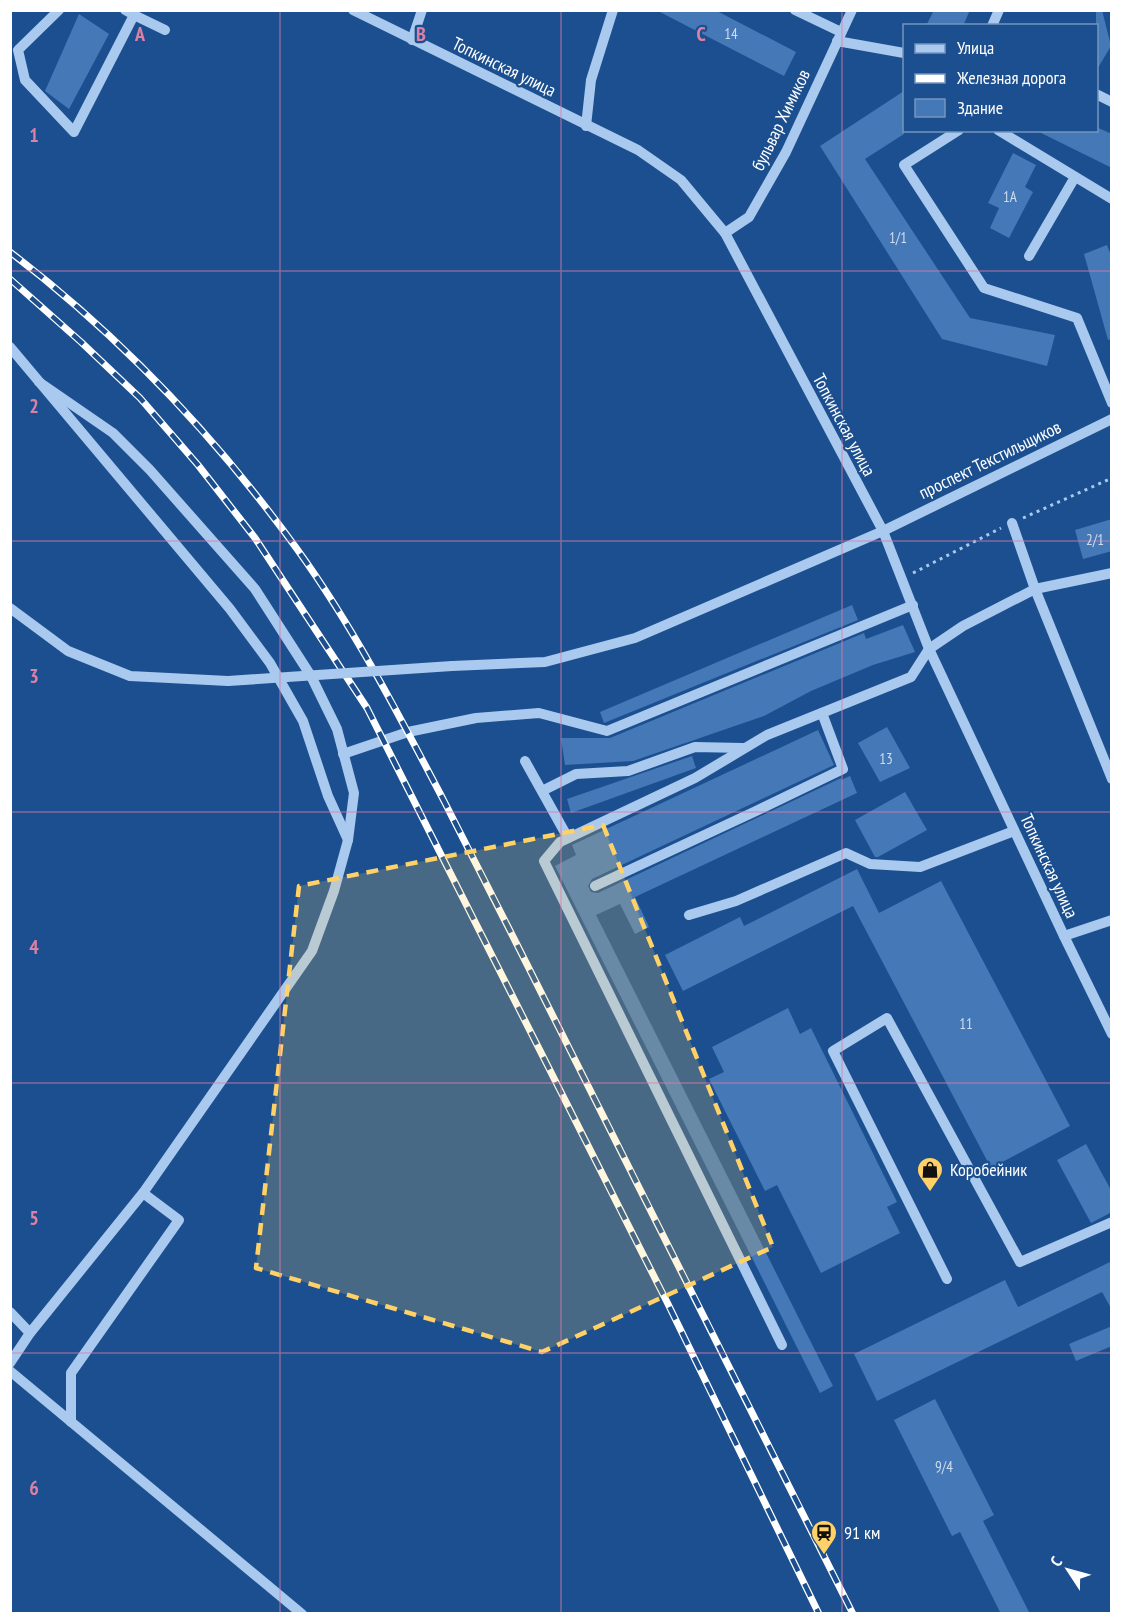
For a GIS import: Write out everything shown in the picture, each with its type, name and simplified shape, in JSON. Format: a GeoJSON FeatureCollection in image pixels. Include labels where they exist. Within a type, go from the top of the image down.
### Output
{"type":"FeatureCollection","features":[{"type":"Feature","properties":{"kind":"street"},"geometry":{"type":"LineString","coordinates":[[59,10],[14,48],[25,80],[74,132],[130,13],[165,30]]}},
{"type":"Feature","properties":{"kind":"street","name":"Топкинская улица"},"geometry":{"type":"LineString","coordinates":[[353,10],[638,150],[681,180],[725,233],[883,531],[929,649],[1112,1034]]}},
{"type":"Feature","properties":{"kind":"street"},"geometry":{"type":"LineString","coordinates":[[412,40],[422,10]]}},
{"type":"Feature","properties":{"kind":"street"},"geometry":{"type":"LineString","coordinates":[[586,126],[591,80],[613,10]]}},
{"type":"Feature","properties":{"kind":"street"},"geometry":{"type":"LineString","coordinates":[[795,10],[839,37],[903,53]]}},
{"type":"Feature","properties":{"kind":"street","name":"бульвар Химиков"},"geometry":{"type":"LineString","coordinates":[[725,233],[749,217],[786,152],[852,10]]}},
{"type":"Feature","properties":{"kind":"street"},"geometry":{"type":"LineString","coordinates":[[993,24],[999,10]]}},
{"type":"Feature","properties":{"kind":"street"},"geometry":{"type":"LineString","coordinates":[[1098,95],[1112,102]]}},
{"type":"Feature","properties":{"kind":"street"},"geometry":{"type":"LineString","coordinates":[[956,132],[904,165],[984,288],[1077,318],[1112,403]]}},
{"type":"Feature","properties":{"kind":"street"},"geometry":{"type":"LineString","coordinates":[[1001,132],[1112,199]]}},
{"type":"Feature","properties":{"kind":"street"},"geometry":{"type":"LineString","coordinates":[[1029,256],[1075,177]]}},
{"type":"Feature","properties":{"kind":"street"},"geometry":{"type":"LineString","coordinates":[[10,347],[230,609],[270,663],[303,721],[328,795],[348,840]]}},
{"type":"Feature","properties":{"kind":"street"},"geometry":{"type":"LineString","coordinates":[[10,1363],[30,1333],[143,1193],[312,951],[334,891],[348,840],[354,793],[337,729],[311,676],[255,589],[150,470],[113,433],[39,382]]}},
{"type":"Feature","properties":{"kind":"street","name":"проспект Текстильщиков"},"geometry":{"type":"LineString","coordinates":[[10,608],[68,651],[130,676],[228,681],[545,662],[635,638],[883,531],[1112,419]]}},
{"type":"Feature","properties":{"kind":"street"},"geometry":{"type":"LineString","coordinates":[[1012,523],[1035,589],[1112,779]]}},
{"type":"Feature","properties":{"kind":"street"},"geometry":{"type":"LineString","coordinates":[[782,1345],[544,861],[560,842],[695,778],[767,735],[911,677],[929,649],[963,626],[1035,589],[1112,573]]}},
{"type":"Feature","properties":{"kind":"street"},"geometry":{"type":"LineString","coordinates":[[343,754],[408,732],[476,718],[539,713],[607,731],[913,605]]}},
{"type":"Feature","properties":{"kind":"street"},"geometry":{"type":"LineString","coordinates":[[595,886],[843,768],[822,713]]}},
{"type":"Feature","properties":{"kind":"street"},"geometry":{"type":"LineString","coordinates":[[542,791],[576,774],[628,771],[695,747],[745,748]]}},
{"type":"Feature","properties":{"kind":"street"},"geometry":{"type":"LineString","coordinates":[[525,761],[568,838]]}},
{"type":"Feature","properties":{"kind":"street"},"geometry":{"type":"LineString","coordinates":[[689,915],[736,901],[846,852],[870,864],[920,867],[1014,831]]}},
{"type":"Feature","properties":{"kind":"street"},"geometry":{"type":"LineString","coordinates":[[1064,936],[1112,920]]}},
{"type":"Feature","properties":{"kind":"street"},"geometry":{"type":"LineString","coordinates":[[947,1279],[833,1051],[887,1018],[1020,1263],[1112,1222]]}},
{"type":"Feature","properties":{"kind":"street"},"geometry":{"type":"LineString","coordinates":[[71,1422],[71,1373],[179,1220],[143,1193]]}},
{"type":"Feature","properties":{"kind":"street"},"geometry":{"type":"LineString","coordinates":[[10,1312],[30,1333]]}},
{"type":"Feature","properties":{"kind":"street"},"geometry":{"type":"LineString","coordinates":[[10,1371],[302,1614]]}},
{"type":"Feature","properties":{"kind":"highlighted area"},"geometry":{"type":"Polygon","coordinates":[[[603,825],[773,1247],[542,1352],[256,1268],[299,886],[603,825]]]}},
{"type":"Feature","properties":{"kind":"building"},"geometry":{"type":"Polygon","coordinates":[[[656,10],[715,10],[796,52],[784,76],[656,10]]]}},
{"type":"Feature","properties":{"kind":"building"},"geometry":{"type":"Polygon","coordinates":[[[934,10],[970,10],[964,24],[927,24],[934,10]]]}},
{"type":"Feature","properties":{"kind":"building"},"geometry":{"type":"Polygon","coordinates":[[[1096,10],[1102,10],[1111,46],[1098,68],[1098,24],[1096,24],[1096,10]]]}},
{"type":"Feature","properties":{"kind":"building"},"geometry":{"type":"Polygon","coordinates":[[[79,14],[109,34],[69,109],[45,91],[79,14]]]}},
{"type":"Feature","properties":{"kind":"building"},"geometry":{"type":"Polygon","coordinates":[[[903,92],[904,134],[865,159],[970,318],[1055,335],[1047,366],[942,339],[820,146],[903,92]]]}},
{"type":"Feature","properties":{"kind":"building"},"geometry":{"type":"Polygon","coordinates":[[[1098,128],[1112,134],[1112,168],[1039,132],[1098,132],[1098,128]]]}},
{"type":"Feature","properties":{"kind":"building"},"geometry":{"type":"Polygon","coordinates":[[[1013,153],[1036,165],[1025,187],[1033,192],[1009,238],[990,228],[999,208],[988,203],[1013,153]]]}},
{"type":"Feature","properties":{"kind":"building"},"geometry":{"type":"Polygon","coordinates":[[[1107,245],[1112,258],[1112,339],[1108,340],[1084,254],[1107,245]]]}},
{"type":"Feature","properties":{"kind":"building"},"geometry":{"type":"Polygon","coordinates":[[[1112,519],[1112,551],[1083,559],[1075,530],[1112,519]]]}},
{"type":"Feature","properties":{"kind":"building"},"geometry":{"type":"Polygon","coordinates":[[[852,605],[858,620],[604,723],[600,712],[852,605]]]}},
{"type":"Feature","properties":{"kind":"building"},"geometry":{"type":"Polygon","coordinates":[[[903,625],[915,652],[873,665],[811,691],[764,716],[633,761],[565,765],[561,738],[610,738],[864,633],[866,639],[903,625]]]}},
{"type":"Feature","properties":{"kind":"building"},"geometry":{"type":"Polygon","coordinates":[[[887,727],[910,768],[880,782],[858,743],[887,727]]]}},
{"type":"Feature","properties":{"kind":"building"},"geometry":{"type":"Polygon","coordinates":[[[818,730],[834,765],[592,879],[588,886],[591,892],[598,893],[841,778],[841,780],[850,776],[857,793],[635,897],[649,927],[635,934],[620,904],[596,915],[833,1386],[820,1393],[555,866],[576,855],[572,845],[818,730]]]}},
{"type":"Feature","properties":{"kind":"building"},"geometry":{"type":"Polygon","coordinates":[[[692,756],[696,768],[571,813],[567,799],[692,756]]]}},
{"type":"Feature","properties":{"kind":"building"},"geometry":{"type":"Polygon","coordinates":[[[905,792],[927,830],[875,857],[855,820],[905,792]]]}},
{"type":"Feature","properties":{"kind":"building"},"geometry":{"type":"Polygon","coordinates":[[[857,869],[879,913],[941,881],[1070,1126],[991,1168],[853,906],[683,991],[665,955],[740,917],[744,926],[857,869]]]}},
{"type":"Feature","properties":{"kind":"building"},"geometry":{"type":"Polygon","coordinates":[[[788,1008],[800,1034],[811,1028],[897,1202],[887,1207],[900,1233],[821,1273],[777,1185],[765,1191],[709,1079],[724,1072],[712,1047],[788,1008]]]}},
{"type":"Feature","properties":{"kind":"building"},"geometry":{"type":"Polygon","coordinates":[[[1086,1144],[1112,1192],[1112,1212],[1091,1223],[1057,1160],[1086,1144]]]}},
{"type":"Feature","properties":{"kind":"building"},"geometry":{"type":"Polygon","coordinates":[[[1112,1261],[1112,1310],[1102,1292],[877,1401],[854,1354],[1005,1280],[1018,1307],[1112,1261]]]}},
{"type":"Feature","properties":{"kind":"building"},"geometry":{"type":"Polygon","coordinates":[[[1112,1326],[1112,1346],[1076,1361],[1069,1344],[1112,1326]]]}},
{"type":"Feature","properties":{"kind":"building"},"geometry":{"type":"Polygon","coordinates":[[[935,1399],[994,1515],[983,1521],[1030,1614],[1001,1614],[960,1532],[952,1536],[894,1420],[935,1399]]]}},
{"type":"Feature","properties":{"kind":"railway"},"geometry":{"type":"LineString","coordinates":[[10,252],[51,284],[128,353],[200,428],[266,508],[338,610],[393,704],[444,801],[853,1614]]}},
{"type":"Feature","properties":{"kind":"railway"},"geometry":{"type":"LineString","coordinates":[[10,279],[140,398],[198,465],[255,538],[367,708],[668,1304],[819,1614]]}},
{"type":"Feature","properties":{"kind":"place","name":"Коробейник"},"geometry":{"type":"Point","coordinates":[930,1193]}},
{"type":"Feature","properties":{"kind":"place","name":"91 км"},"geometry":{"type":"Point","coordinates":[824,1556]}}]}
